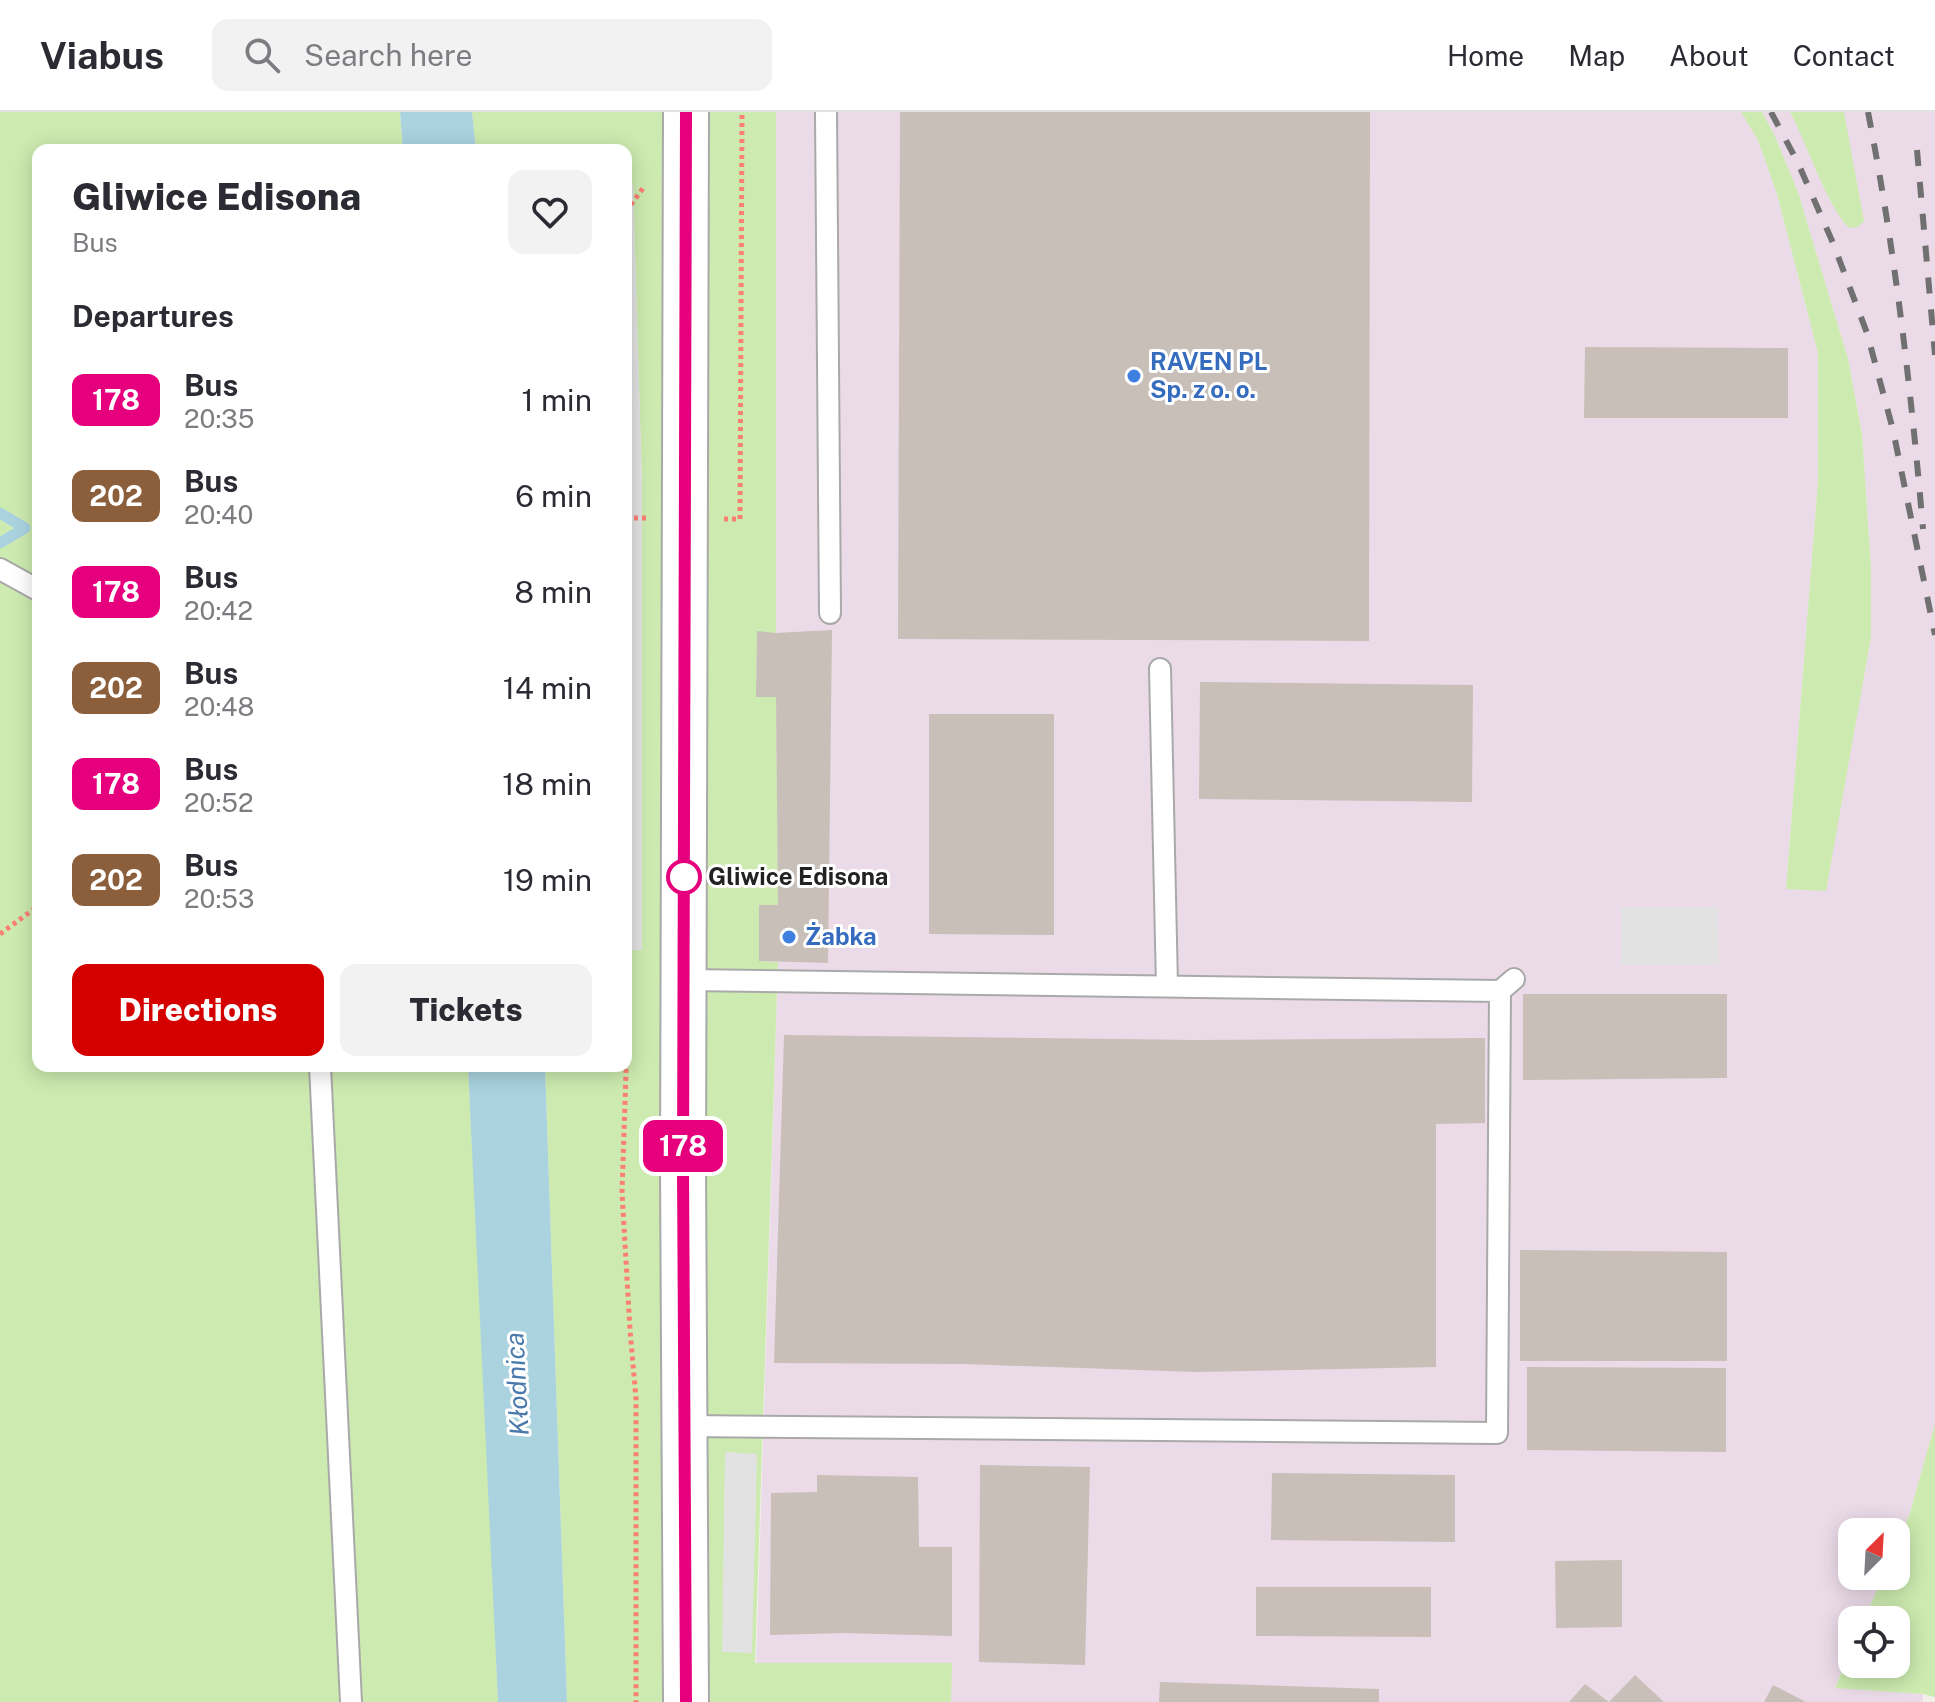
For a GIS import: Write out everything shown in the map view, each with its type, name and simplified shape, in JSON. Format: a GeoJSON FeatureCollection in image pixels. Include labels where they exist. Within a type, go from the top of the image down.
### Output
{"type":"FeatureCollection","features":[{"type":"Feature","properties":{"kind":"street"},"geometry":{"type":"LineString","coordinates":[[686,112],[686,1702]]}},
{"type":"Feature","properties":{"kind":"lane"},"geometry":{"type":"LineString","coordinates":[[826,112],[830,613]]}},
{"type":"Feature","properties":{"kind":"lane"},"geometry":{"type":"LineString","coordinates":[[0,569],[32,587]]}},
{"type":"Feature","properties":{"kind":"lane"},"geometry":{"type":"LineString","coordinates":[[1160,669],[1167,986]]}},
{"type":"Feature","properties":{"kind":"lane"},"geometry":{"type":"LineString","coordinates":[[684,980],[1167,986],[1507,985],[1497,1433],[685,1426]]}},
{"type":"Feature","properties":{"kind":"lane"},"geometry":{"type":"LineString","coordinates":[[320,1072],[351,1702]]}},
{"type":"Feature","properties":{"kind":"path"},"geometry":{"type":"LineString","coordinates":[[740,519],[742,112]]}},
{"type":"Feature","properties":{"kind":"path"},"geometry":{"type":"LineString","coordinates":[[632,203],[650,180]]}},
{"type":"Feature","properties":{"kind":"path"},"geometry":{"type":"LineString","coordinates":[[0,934],[32,910]]}},
{"type":"Feature","properties":{"kind":"path"},"geometry":{"type":"LineString","coordinates":[[626,1072],[622,1192],[636,1399],[636,1702]]}},
{"type":"Feature","properties":{"kind":"shaded area"},"geometry":{"type":"Polygon","coordinates":[[[776,112],[1741,112],[1758,140],[1777,194],[1818,353],[1818,481],[1786,888],[1825,891],[1871,637],[1871,567],[1862,434],[1848,359],[1799,195],[1762,112],[1790,112],[1801,132],[1844,112],[1935,112],[1935,1424],[1908,1518],[1838,1518],[1838,1590],[1877,1590],[1870,1606],[1838,1606],[1839,1678],[1835,1687],[1922,1694],[1935,1684],[1923,1694],[1923,1702],[755,1702],[778,963],[759,961],[759,905],[775,697],[756,697],[757,631],[776,632],[776,112]]]}},
{"type":"Feature","properties":{"kind":"shaded area"},"geometry":{"type":"Polygon","coordinates":[[[632,185],[642,483],[642,950],[632,950],[632,185]]]}},
{"type":"Feature","properties":{"kind":"shaded area"},"geometry":{"type":"Polygon","coordinates":[[[1621,907],[1718,907],[1719,965],[1621,965],[1621,907]]]}},
{"type":"Feature","properties":{"kind":"shaded area"},"geometry":{"type":"Polygon","coordinates":[[[725,1452],[757,1454],[752,1653],[722,1652],[725,1452]]]}},
{"type":"Feature","properties":{"kind":"green space"},"geometry":{"type":"Polygon","coordinates":[[[0,112],[400,112],[403,144],[32,144],[32,1072],[468,1072],[498,1702],[0,1702],[0,112]]]}},
{"type":"Feature","properties":{"kind":"green space"},"geometry":{"type":"Polygon","coordinates":[[[472,112],[776,112],[776,633],[757,632],[756,696],[776,697],[778,905],[759,906],[759,961],[778,962],[755,1663],[952,1663],[951,1702],[567,1702],[545,1072],[632,1072],[632,950],[642,949],[642,483],[632,144],[475,144],[472,112]]]}},
{"type":"Feature","properties":{"kind":"green space"},"geometry":{"type":"Polygon","coordinates":[[[1741,112],[1762,112],[1799,195],[1848,359],[1862,434],[1871,567],[1871,637],[1826,891],[1786,889],[1818,481],[1818,353],[1777,194],[1758,140],[1741,112]]]}},
{"type":"Feature","properties":{"kind":"green space"},"geometry":{"type":"Polygon","coordinates":[[[1790,112],[1844,112],[1864,221],[1858,227],[1849,228],[1832,204],[1790,112]]]}},
{"type":"Feature","properties":{"kind":"green space"},"geometry":{"type":"Polygon","coordinates":[[[1935,1424],[1935,1697],[1835,1688],[1839,1678],[1910,1678],[1910,1606],[1870,1606],[1877,1590],[1910,1590],[1909,1516],[1935,1424]]]}},
{"type":"Feature","properties":{"kind":"water"},"geometry":{"type":"Polygon","coordinates":[[[400,112],[472,112],[475,144],[403,144],[400,112]]]}},
{"type":"Feature","properties":{"kind":"water","name":"Kłodnica"},"geometry":{"type":"Polygon","coordinates":[[[468,1072],[545,1072],[567,1702],[498,1702],[468,1072]]]}},
{"type":"Feature","properties":{"kind":"building","name":"RAVEN PL Sp. z o. o."},"geometry":{"type":"Polygon","coordinates":[[[900,112],[1370,112],[1369,641],[898,639],[900,112]]]}},
{"type":"Feature","properties":{"kind":"building"},"geometry":{"type":"Polygon","coordinates":[[[1585,347],[1788,348],[1788,418],[1584,418],[1585,347]]]}},
{"type":"Feature","properties":{"kind":"building"},"geometry":{"type":"Polygon","coordinates":[[[832,630],[828,963],[759,961],[759,905],[778,905],[776,697],[756,697],[757,631],[832,630]]]}},
{"type":"Feature","properties":{"kind":"building"},"geometry":{"type":"Polygon","coordinates":[[[1200,682],[1473,685],[1472,802],[1199,799],[1200,682]]]}},
{"type":"Feature","properties":{"kind":"building"},"geometry":{"type":"Polygon","coordinates":[[[929,714],[1054,714],[1054,935],[929,934],[929,714]]]}},
{"type":"Feature","properties":{"kind":"building"},"geometry":{"type":"Polygon","coordinates":[[[1523,994],[1727,994],[1727,1078],[1523,1080],[1523,994]]]}},
{"type":"Feature","properties":{"kind":"building"},"geometry":{"type":"Polygon","coordinates":[[[784,1035],[1196,1040],[1485,1038],[1485,1123],[1436,1124],[1436,1367],[1196,1372],[963,1364],[774,1363],[784,1035]]]}},
{"type":"Feature","properties":{"kind":"building"},"geometry":{"type":"Polygon","coordinates":[[[1520,1250],[1727,1252],[1727,1361],[1520,1361],[1520,1250]]]}},
{"type":"Feature","properties":{"kind":"building"},"geometry":{"type":"Polygon","coordinates":[[[1527,1367],[1726,1368],[1726,1452],[1527,1450],[1527,1367]]]}},
{"type":"Feature","properties":{"kind":"building"},"geometry":{"type":"Polygon","coordinates":[[[980,1465],[1090,1467],[1085,1665],[979,1662],[980,1465]]]}},
{"type":"Feature","properties":{"kind":"building"},"geometry":{"type":"Polygon","coordinates":[[[1272,1473],[1455,1475],[1455,1542],[1271,1540],[1272,1473]]]}},
{"type":"Feature","properties":{"kind":"building"},"geometry":{"type":"Polygon","coordinates":[[[817,1475],[918,1477],[919,1547],[952,1547],[952,1636],[844,1633],[770,1635],[771,1493],[817,1492],[817,1475]]]}},
{"type":"Feature","properties":{"kind":"building"},"geometry":{"type":"Polygon","coordinates":[[[1622,1560],[1622,1627],[1556,1628],[1555,1561],[1622,1560]]]}},
{"type":"Feature","properties":{"kind":"building"},"geometry":{"type":"Polygon","coordinates":[[[1256,1587],[1431,1587],[1431,1637],[1256,1636],[1256,1587]]]}},
{"type":"Feature","properties":{"kind":"building"},"geometry":{"type":"Polygon","coordinates":[[[1635,1675],[1664,1702],[1609,1702],[1635,1675]]]}},
{"type":"Feature","properties":{"kind":"building"},"geometry":{"type":"Polygon","coordinates":[[[1160,1682],[1379,1689],[1379,1702],[1159,1702],[1160,1682]]]}},
{"type":"Feature","properties":{"kind":"building"},"geometry":{"type":"Polygon","coordinates":[[[1585,1684],[1609,1702],[1569,1702],[1585,1684]]]}},
{"type":"Feature","properties":{"kind":"building"},"geometry":{"type":"Polygon","coordinates":[[[1773,1685],[1806,1702],[1764,1702],[1773,1685]]]}},
{"type":"Feature","properties":{"kind":"waterway"},"geometry":{"type":"LineString","coordinates":[[0,513],[25,528],[0,543]]}},
{"type":"Feature","properties":{"kind":"railway"},"geometry":{"type":"LineString","coordinates":[[1771,112],[1798,163],[1833,243],[1867,333],[1893,430],[1935,635]]}},
{"type":"Feature","properties":{"kind":"railway"},"geometry":{"type":"LineString","coordinates":[[1868,112],[1901,320],[1923,529]]}},
{"type":"Feature","properties":{"kind":"railway"},"geometry":{"type":"LineString","coordinates":[[1917,150],[1935,355]]}},
{"type":"Feature","properties":{"kind":"bus line","name":"178"},"geometry":{"type":"LineString","coordinates":[[686,112],[683,1168],[686,1702]]}},
{"type":"Feature","properties":{"kind":"place","name":"RAVEN PL Sp. z o. o."},"geometry":{"type":"Point","coordinates":[1134,376]}},
{"type":"Feature","properties":{"kind":"place","name":"Gliwice Edisona"},"geometry":{"type":"Point","coordinates":[684,877]}},
{"type":"Feature","properties":{"kind":"place","name":"Żabka"},"geometry":{"type":"Point","coordinates":[789,937]}}]}
